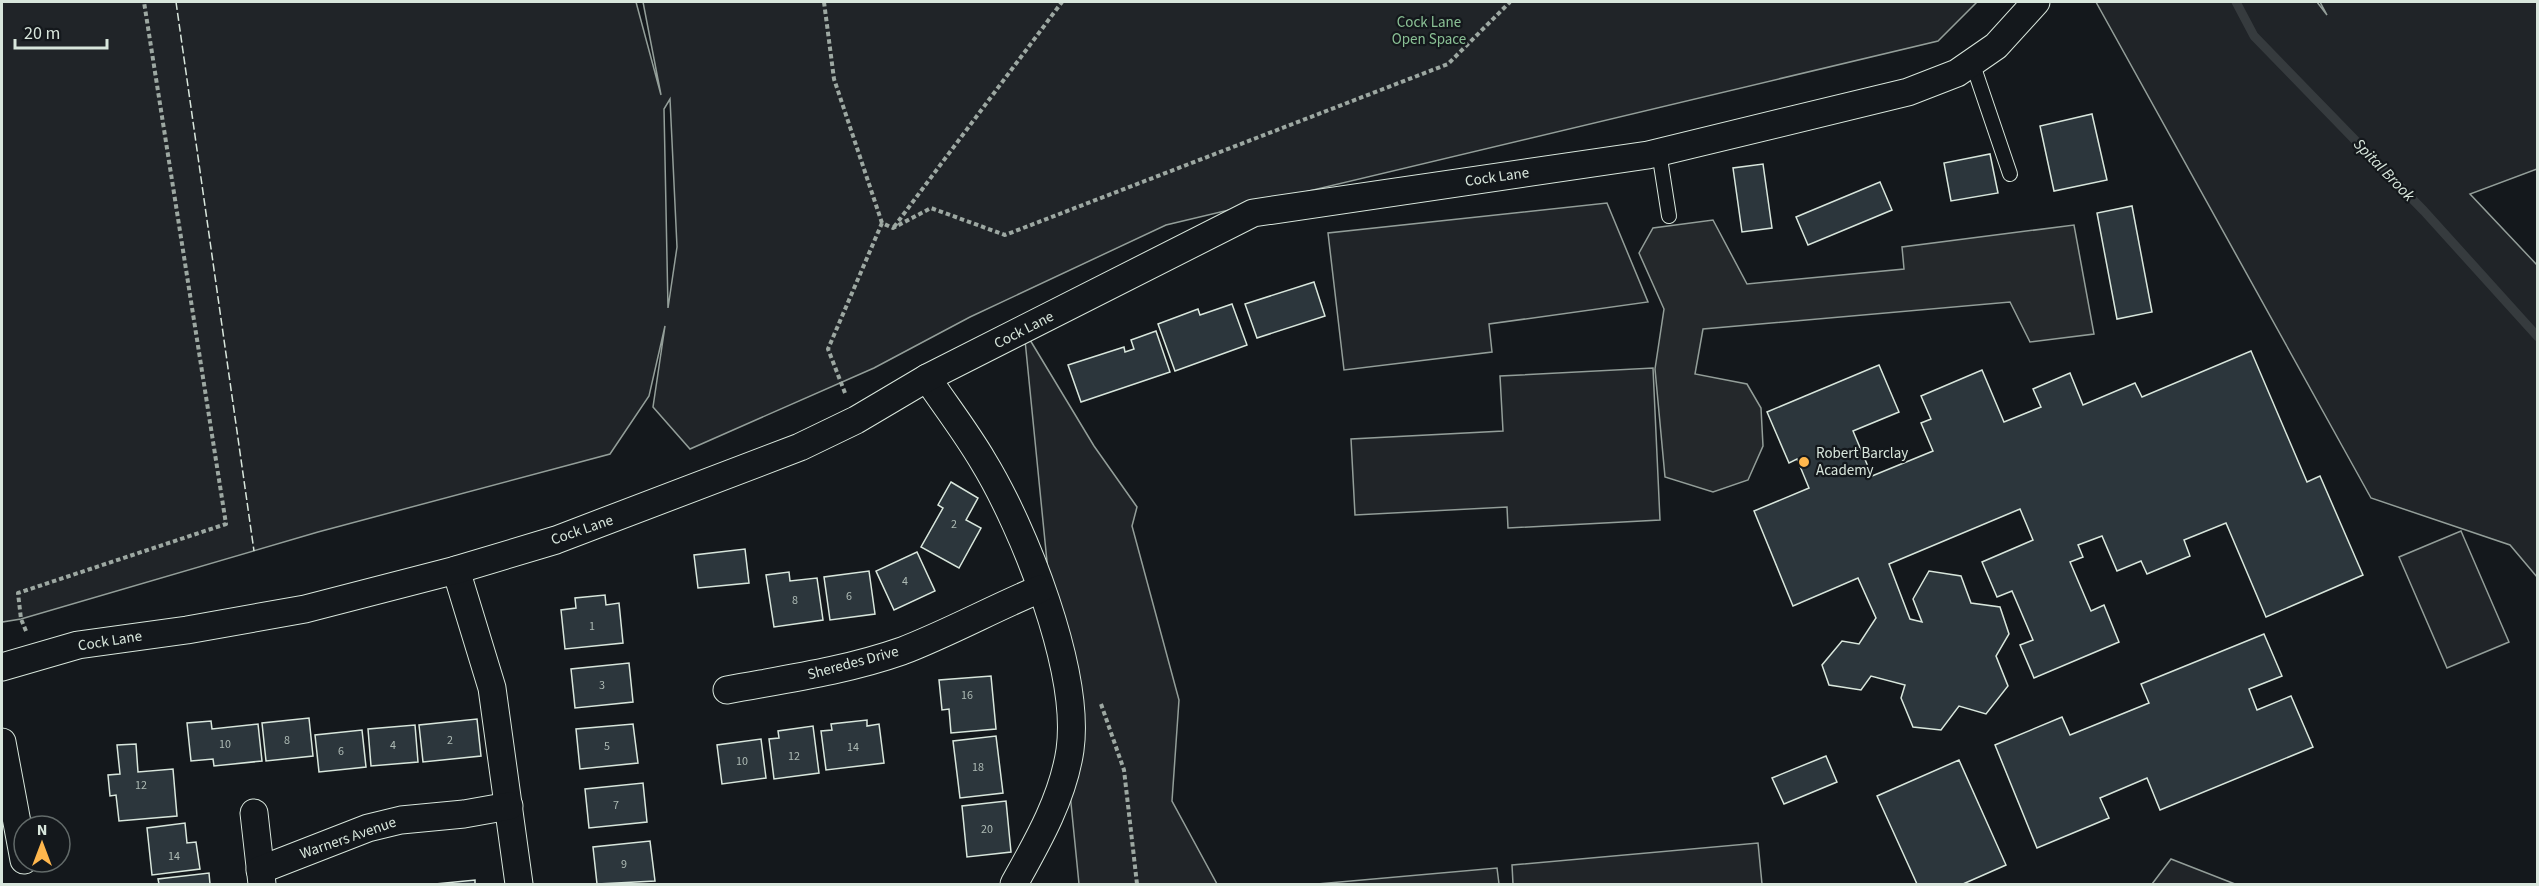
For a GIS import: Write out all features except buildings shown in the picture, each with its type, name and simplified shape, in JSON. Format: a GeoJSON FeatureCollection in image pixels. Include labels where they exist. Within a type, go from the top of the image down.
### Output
{"type":"FeatureCollection","features":[{"type":"Feature","properties":{"kind":"street","name":"Cock Lane"},"geometry":{"type":"LineString","coordinates":[[2,667],[78,645],[187,630],[305,609],[456,570],[556,540],[800,447],[856,420],[927,378],[1253,213],[1659,152],[1908,92],[1957,73],[1996,46],[2034,3]]}},
{"type":"Feature","properties":{"kind":"street"},"geometry":{"type":"LineString","coordinates":[[927,378],[998,488],[1040,589],[1068,690],[1070,748],[1064,780],[1014,885]]}},
{"type":"Feature","properties":{"kind":"street"},"geometry":{"type":"LineString","coordinates":[[456,570],[492,688],[519,885]]}},
{"type":"Feature","properties":{"kind":"street","name":"Sheredes Drive"},"geometry":{"type":"LineString","coordinates":[[727,690],[840,669],[904,650],[1040,589]]}},
{"type":"Feature","properties":{"kind":"street"},"geometry":{"type":"LineString","coordinates":[[2,742],[15,814]]}},
{"type":"Feature","properties":{"kind":"street","name":"Warners Avenue"},"geometry":{"type":"LineString","coordinates":[[254,813],[261,877],[368,828],[401,820],[464,814],[509,806]]}},
{"type":"Feature","properties":{"kind":"lane"},"geometry":{"type":"LineString","coordinates":[[1972,62],[2010,174]]}},
{"type":"Feature","properties":{"kind":"lane"},"geometry":{"type":"LineString","coordinates":[[1659,152],[1669,216]]}},
{"type":"Feature","properties":{"kind":"path"},"geometry":{"type":"LineString","coordinates":[[38,656],[21,619],[18,593],[226,524],[144,2]]}},
{"type":"Feature","properties":{"kind":"path"},"geometry":{"type":"LineString","coordinates":[[824,2],[834,79],[882,223],[828,349],[856,420]]}},
{"type":"Feature","properties":{"kind":"path"},"geometry":{"type":"LineString","coordinates":[[893,228],[1062,2]]}},
{"type":"Feature","properties":{"kind":"path"},"geometry":{"type":"LineString","coordinates":[[893,228],[931,208],[1005,235],[1448,64],[1510,2]]}},
{"type":"Feature","properties":{"kind":"path"},"geometry":{"type":"LineString","coordinates":[[882,223],[893,228]]}},
{"type":"Feature","properties":{"kind":"green space","name":"Cock Lane Open Space"},"geometry":{"type":"Polygon","coordinates":[[[2,2],[636,2],[661,95],[643,2],[1977,2],[1938,41],[1166,225],[970,317],[874,368],[690,449],[653,407],[665,326],[649,396],[610,454],[318,532],[21,619],[2,622],[2,2]],[[670,99],[664,109],[668,308],[677,247],[670,99]]]}},
{"type":"Feature","properties":{"kind":"green space"},"geometry":{"type":"Polygon","coordinates":[[[2096,2],[2317,2],[2327,15],[2320,2],[2537,2],[2537,169],[2470,194],[2537,265],[2537,577],[2510,545],[2371,498],[2096,2]]]}},
{"type":"Feature","properties":{"kind":"green space"},"geometry":{"type":"Polygon","coordinates":[[[1607,203],[1648,302],[1489,324],[1492,352],[1344,370],[1328,233],[1607,203]]]}},
{"type":"Feature","properties":{"kind":"green space"},"geometry":{"type":"Polygon","coordinates":[[[1024,330],[1094,446],[1137,507],[1132,526],[1179,700],[1172,801],[1217,884],[1079,884],[1024,330]]]}},
{"type":"Feature","properties":{"kind":"green space"},"geometry":{"type":"Polygon","coordinates":[[[1653,368],[1660,520],[1508,528],[1507,507],[1355,515],[1351,439],[1503,431],[1500,376],[1653,368]]]}},
{"type":"Feature","properties":{"kind":"green space"},"geometry":{"type":"Polygon","coordinates":[[[2461,531],[2509,642],[2447,668],[2399,557],[2461,531]]]}},
{"type":"Feature","properties":{"kind":"green space"},"geometry":{"type":"Polygon","coordinates":[[[1758,843],[1762,884],[1513,884],[1512,865],[1758,843]]]}},
{"type":"Feature","properties":{"kind":"green space"},"geometry":{"type":"Polygon","coordinates":[[[2171,859],[2235,884],[2152,884],[2171,859]]]}},
{"type":"Feature","properties":{"kind":"green space"},"geometry":{"type":"Polygon","coordinates":[[[1497,868],[1499,884],[1317,884],[1497,868]]]}},
{"type":"Feature","properties":{"kind":"shaded area"},"geometry":{"type":"Polygon","coordinates":[[[1713,220],[1747,284],[1904,269],[1902,247],[2074,225],[2094,334],[2030,342],[2010,302],[1703,329],[1695,374],[1747,384],[1761,408],[1763,446],[1748,480],[1713,492],[1665,477],[1655,369],[1664,309],[1639,253],[1653,228],[1713,220]]]}},
{"type":"Feature","properties":{"kind":"waterway","name":"Spital Brook"},"geometry":{"type":"LineString","coordinates":[[2236,2],[2254,36],[2424,211],[2538,337]]}},
{"type":"Feature","properties":{"kind":"fence"},"geometry":{"type":"LineString","coordinates":[[176,2],[254,551]]}},
{"type":"Feature","properties":{"kind":"place","name":"Robert Barclay Academy"},"geometry":{"type":"Point","coordinates":[1804,462]}}]}
